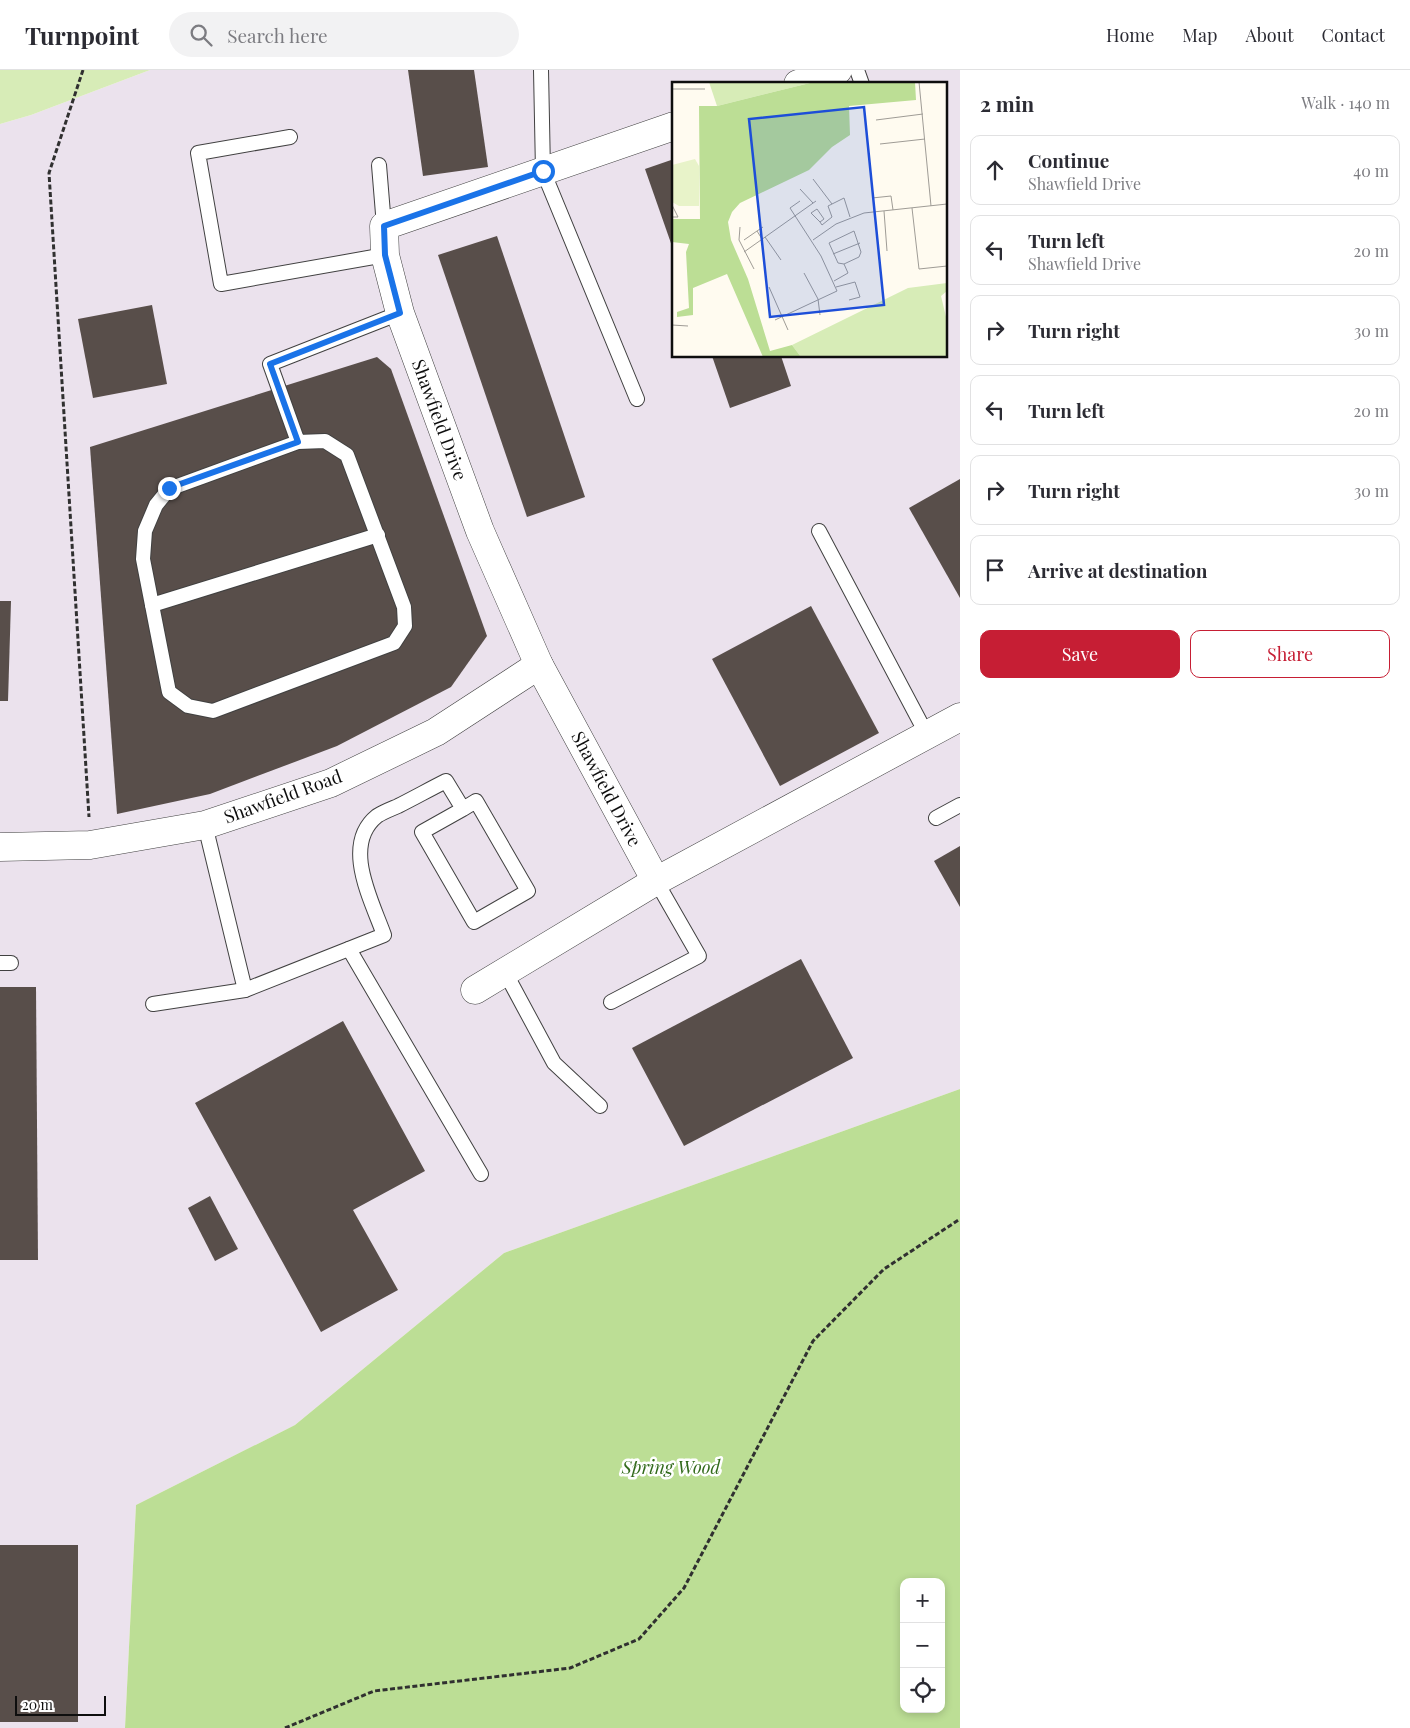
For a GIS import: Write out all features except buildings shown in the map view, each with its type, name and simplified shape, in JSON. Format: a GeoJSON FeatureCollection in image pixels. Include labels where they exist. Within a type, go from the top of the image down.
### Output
{"type":"FeatureCollection","features":[{"type":"Feature","properties":{"kind":"street"},"geometry":{"type":"LineString","coordinates":[[804,82],[838,70]]}},
{"type":"Feature","properties":{"kind":"street"},"geometry":{"type":"LineString","coordinates":[[384,226],[672,127]]}},
{"type":"Feature","properties":{"kind":"street","name":"Shawfield Drive"},"geometry":{"type":"LineString","coordinates":[[384,226],[385,255],[400,313],[480,532],[539,665],[656,881]]}},
{"type":"Feature","properties":{"kind":"street","name":"Shawfield Road"},"geometry":{"type":"LineString","coordinates":[[0,847],[90,845],[206,825],[331,783],[436,732],[539,665]]}},
{"type":"Feature","properties":{"kind":"street"},"geometry":{"type":"LineString","coordinates":[[475,990],[656,881],[927,735],[958,724]]}},
{"type":"Feature","properties":{"kind":"lane"},"geometry":{"type":"LineString","coordinates":[[541,70],[543,171],[637,399]]}},
{"type":"Feature","properties":{"kind":"lane"},"geometry":{"type":"LineString","coordinates":[[290,137],[198,153],[221,284],[385,255]]}},
{"type":"Feature","properties":{"kind":"lane"},"geometry":{"type":"LineString","coordinates":[[379,165],[384,226]]}},
{"type":"Feature","properties":{"kind":"lane"},"geometry":{"type":"LineString","coordinates":[[298,442],[270,364],[400,313]]}},
{"type":"Feature","properties":{"kind":"lane"},"geometry":{"type":"LineString","coordinates":[[325,441],[347,456],[404,607],[405,626],[394,643],[213,711],[188,706],[169,692],[143,558],[145,530],[156,505],[169,488],[298,442],[325,441]]}},
{"type":"Feature","properties":{"kind":"lane"},"geometry":{"type":"LineString","coordinates":[[819,531],[927,735]]}},
{"type":"Feature","properties":{"kind":"lane"},"geometry":{"type":"LineString","coordinates":[[152,605],[378,534]]}},
{"type":"Feature","properties":{"kind":"lane"},"geometry":{"type":"LineString","coordinates":[[153,1004],[245,990],[384,935],[363,876],[360,843],[366,829],[378,816],[446,781],[462,809]]}},
{"type":"Feature","properties":{"kind":"lane"},"geometry":{"type":"LineString","coordinates":[[476,801],[528,891],[474,922],[422,832],[462,809],[476,801]]}},
{"type":"Feature","properties":{"kind":"lane"},"geometry":{"type":"LineString","coordinates":[[936,818],[960,805]]}},
{"type":"Feature","properties":{"kind":"lane"},"geometry":{"type":"LineString","coordinates":[[206,825],[245,990]]}},
{"type":"Feature","properties":{"kind":"lane"},"geometry":{"type":"LineString","coordinates":[[611,1002],[699,956],[656,881]]}},
{"type":"Feature","properties":{"kind":"lane"},"geometry":{"type":"LineString","coordinates":[[349,949],[481,1174]]}},
{"type":"Feature","properties":{"kind":"lane"},"geometry":{"type":"LineString","coordinates":[[505,972],[554,1063],[600,1106]]}},
{"type":"Feature","properties":{"kind":"path"},"geometry":{"type":"LineString","coordinates":[[82,70],[48,173],[90,845]]}},
{"type":"Feature","properties":{"kind":"path"},"geometry":{"type":"LineString","coordinates":[[285,1728],[374,1691],[570,1668],[639,1639],[684,1588],[813,1341],[884,1268],[960,1218]]}},
{"type":"Feature","properties":{"kind":"shaded area"},"geometry":{"type":"Polygon","coordinates":[[[150,70],[960,70],[960,1089],[504,1253],[295,1425],[136,1505],[125,1728],[0,1728],[0,124],[31,115],[150,70]]]}},
{"type":"Feature","properties":{"kind":"green space"},"geometry":{"type":"Polygon","coordinates":[[[0,70],[150,70],[31,115],[0,124],[0,70]]]}},
{"type":"Feature","properties":{"kind":"green space","name":"Spring Wood"},"geometry":{"type":"Polygon","coordinates":[[[960,1089],[960,1728],[125,1728],[136,1505],[295,1425],[504,1253],[960,1089]]]}},
{"type":"Feature","properties":{"kind":"route"},"geometry":{"type":"LineString","coordinates":[[169,488],[298,442],[270,364],[400,313],[385,255],[384,226],[543,171]]}}]}
